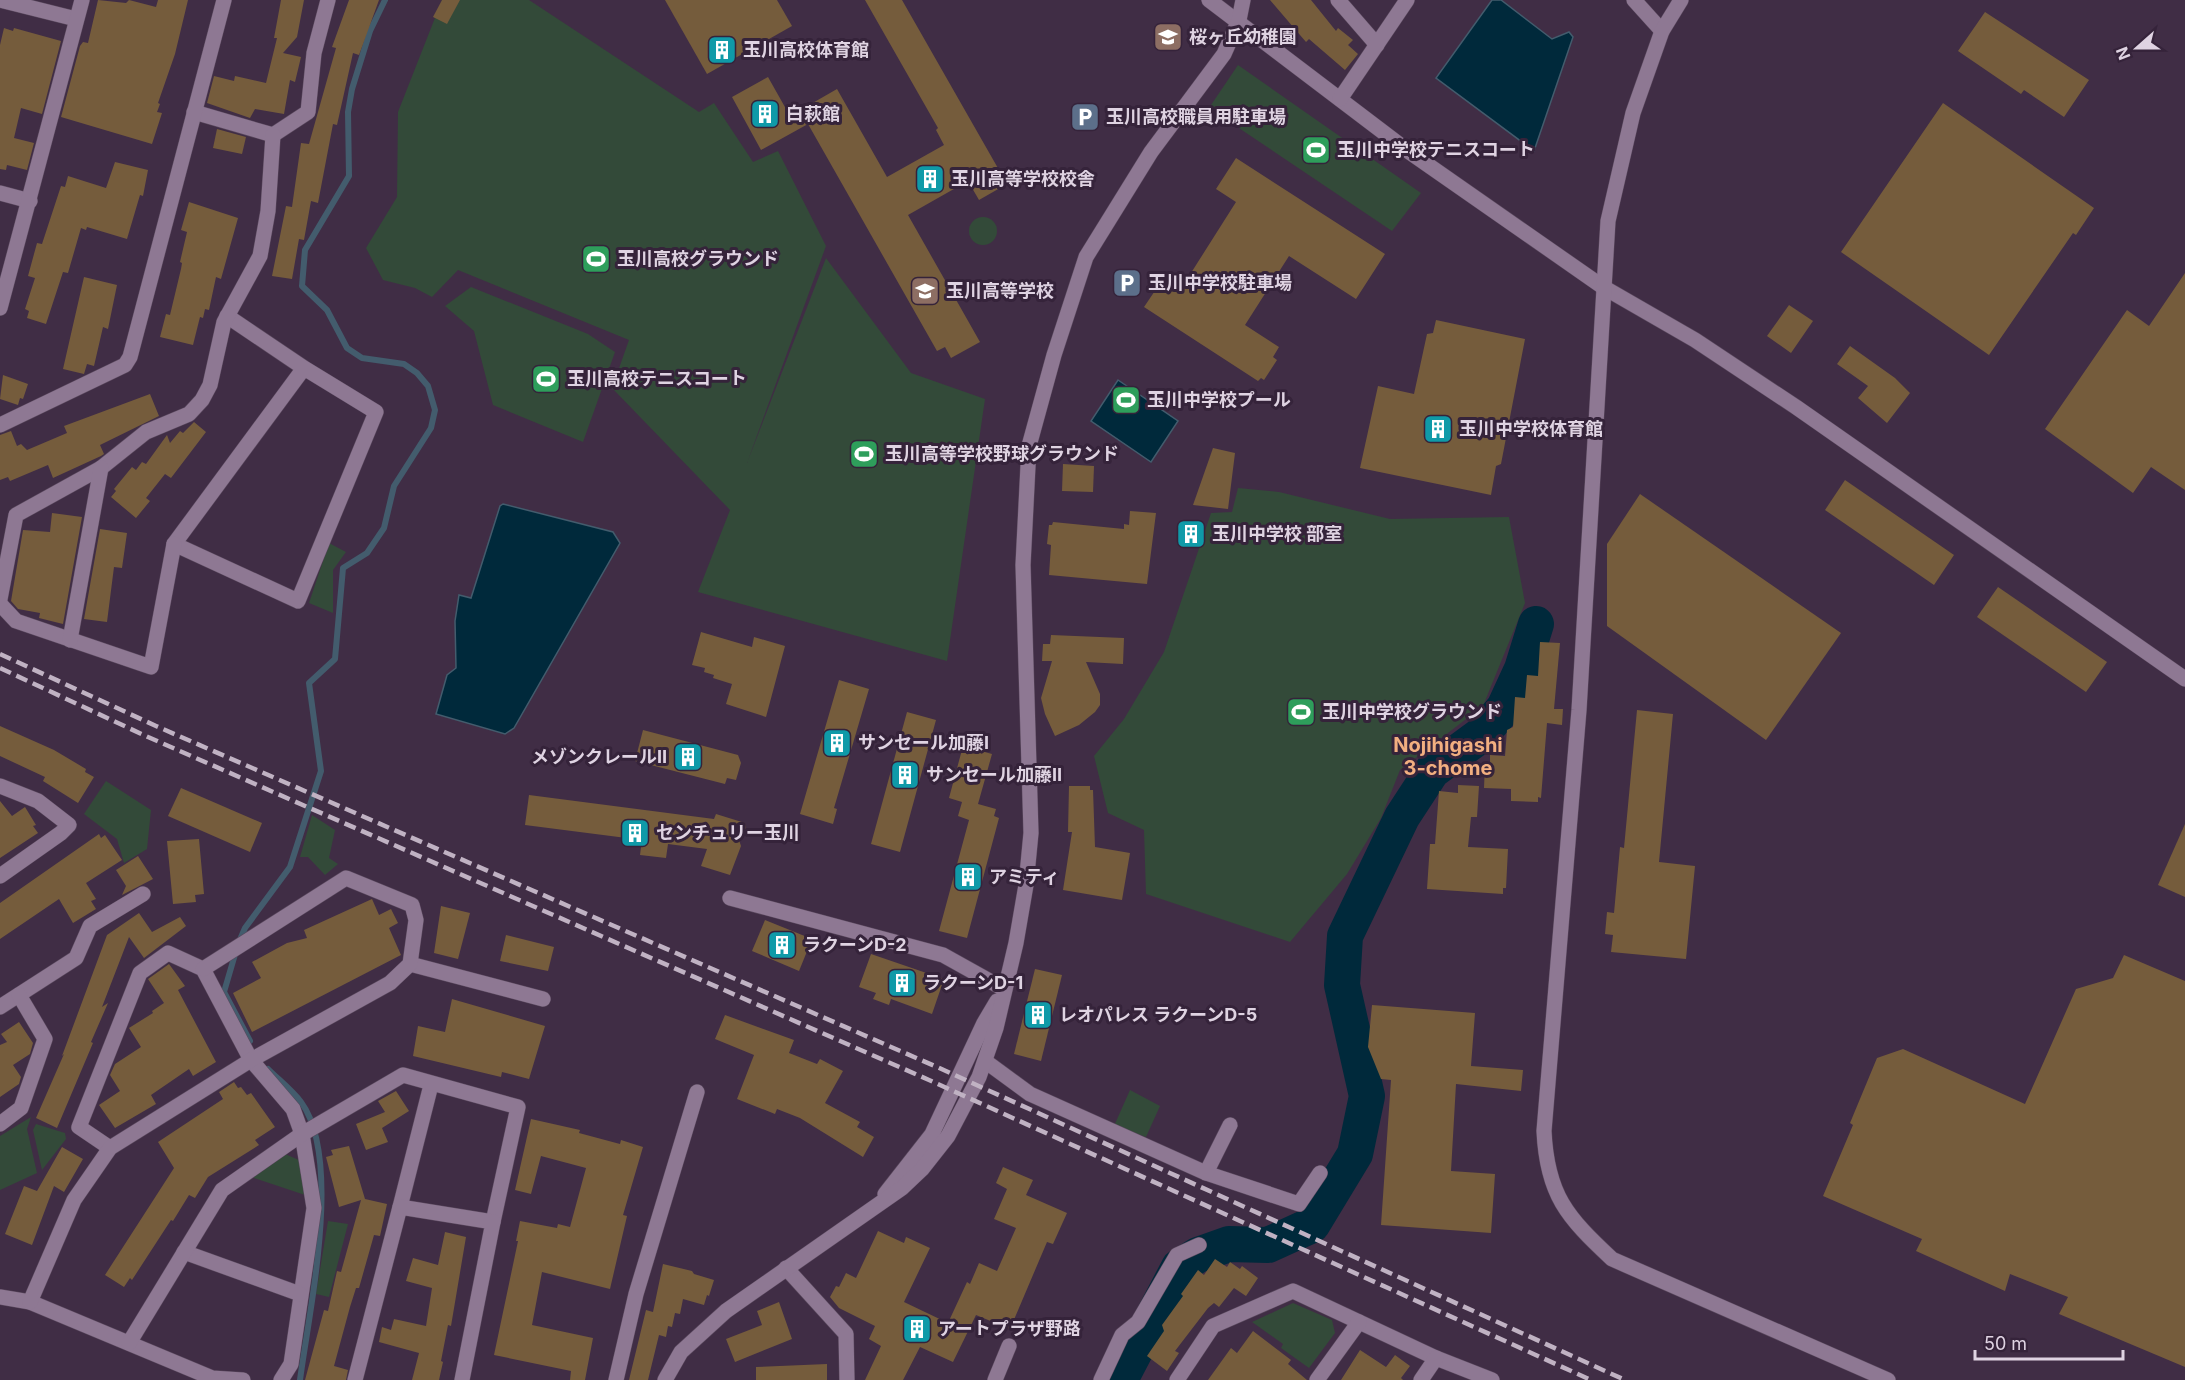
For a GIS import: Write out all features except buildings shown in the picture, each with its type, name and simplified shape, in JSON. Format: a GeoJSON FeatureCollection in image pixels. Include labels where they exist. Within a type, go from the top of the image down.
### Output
{"type":"FeatureCollection","features":[{"type":"Feature","properties":{"kind":"street"},"geometry":{"type":"LineString","coordinates":[[0,0],[76,19]]}},
{"type":"Feature","properties":{"kind":"street"},"geometry":{"type":"LineString","coordinates":[[0,308],[82,0]]}},
{"type":"Feature","properties":{"kind":"street"},"geometry":{"type":"LineString","coordinates":[[0,425],[125,365],[130,357],[224,0]]}},
{"type":"Feature","properties":{"kind":"street"},"geometry":{"type":"LineString","coordinates":[[194,112],[273,135],[308,112],[314,53],[328,0]]}},
{"type":"Feature","properties":{"kind":"street"},"geometry":{"type":"LineString","coordinates":[[1209,0],[1239,20],[1408,151],[1603,287],[1695,340],[1796,407],[2185,679]]}},
{"type":"Feature","properties":{"kind":"street"},"geometry":{"type":"LineString","coordinates":[[665,1380],[681,1352],[726,1311],[902,1188],[922,1169],[948,1136],[963,1111],[985,1061],[996,1028],[1018,932],[1031,833],[1023,565],[1029,446],[1086,257],[1151,152],[1224,54],[1239,20],[1243,0]]}},
{"type":"Feature","properties":{"kind":"street"},"geometry":{"type":"LineString","coordinates":[[1338,0],[1377,45]]}},
{"type":"Feature","properties":{"kind":"street"},"geometry":{"type":"LineString","coordinates":[[1340,99],[1407,0]]}},
{"type":"Feature","properties":{"kind":"street"},"geometry":{"type":"LineString","coordinates":[[1634,0],[1662,31]]}},
{"type":"Feature","properties":{"kind":"street"},"geometry":{"type":"LineString","coordinates":[[1681,0],[1662,31],[1634,113],[1608,221],[1579,710],[1544,1131],[1546,1161],[1563,1208],[1578,1228],[1612,1259],[1888,1380]]}},
{"type":"Feature","properties":{"kind":"street"},"geometry":{"type":"LineString","coordinates":[[0,599],[15,515],[101,468],[146,432],[189,414],[202,400],[210,385],[227,316],[260,256],[268,211],[273,135]]}},
{"type":"Feature","properties":{"kind":"street"},"geometry":{"type":"LineString","coordinates":[[0,193],[30,201]]}},
{"type":"Feature","properties":{"kind":"street"},"geometry":{"type":"LineString","coordinates":[[174,544],[298,601],[376,412],[304,369],[227,316]]}},
{"type":"Feature","properties":{"kind":"street"},"geometry":{"type":"LineString","coordinates":[[0,604],[16,621],[151,667],[174,544],[304,369]]}},
{"type":"Feature","properties":{"kind":"street"},"geometry":{"type":"LineString","coordinates":[[70,640],[101,468]]}},
{"type":"Feature","properties":{"kind":"street"},"geometry":{"type":"LineString","coordinates":[[0,786],[38,801],[69,825],[62,833],[0,876]]}},
{"type":"Feature","properties":{"kind":"street"},"geometry":{"type":"LineString","coordinates":[[30,1302],[74,1200],[110,1148],[251,1060],[390,983],[410,964],[416,920],[412,905],[346,878],[203,969]]}},
{"type":"Feature","properties":{"kind":"street"},"geometry":{"type":"LineString","coordinates":[[0,1007],[76,958],[90,926],[143,894]]}},
{"type":"Feature","properties":{"kind":"street"},"geometry":{"type":"LineString","coordinates":[[730,898],[943,955],[1004,989]]}},
{"type":"Feature","properties":{"kind":"street"},"geometry":{"type":"LineString","coordinates":[[110,1148],[80,1127],[140,973],[168,953],[203,969],[251,1060],[292,1109],[302,1134],[314,1208],[291,1364],[281,1380]]}},
{"type":"Feature","properties":{"kind":"street"},"geometry":{"type":"LineString","coordinates":[[410,964],[543,999]]}},
{"type":"Feature","properties":{"kind":"street"},"geometry":{"type":"LineString","coordinates":[[878,1204],[932,1134],[984,1023],[1004,989]]}},
{"type":"Feature","properties":{"kind":"street"},"geometry":{"type":"LineString","coordinates":[[0,1124],[21,1108],[45,1039],[19,994]]}},
{"type":"Feature","properties":{"kind":"street"},"geometry":{"type":"LineString","coordinates":[[985,1061],[1030,1094],[1206,1173],[1299,1204],[1320,1173]]}},
{"type":"Feature","properties":{"kind":"street"},"geometry":{"type":"LineString","coordinates":[[129,1343],[222,1190],[302,1134],[403,1075],[430,1085],[518,1107],[462,1380]]}},
{"type":"Feature","properties":{"kind":"street"},"geometry":{"type":"LineString","coordinates":[[355,1380],[430,1085]]}},
{"type":"Feature","properties":{"kind":"street"},"geometry":{"type":"LineString","coordinates":[[616,1380],[636,1294],[697,1092]]}},
{"type":"Feature","properties":{"kind":"street"},"geometry":{"type":"LineString","coordinates":[[1206,1173],[1230,1125]]}},
{"type":"Feature","properties":{"kind":"street"},"geometry":{"type":"LineString","coordinates":[[400,1207],[493,1222]]}},
{"type":"Feature","properties":{"kind":"street"},"geometry":{"type":"LineString","coordinates":[[1101,1380],[1122,1335],[1138,1322],[1178,1255],[1199,1245]]}},
{"type":"Feature","properties":{"kind":"street"},"geometry":{"type":"LineString","coordinates":[[184,1252],[300,1294]]}},
{"type":"Feature","properties":{"kind":"street"},"geometry":{"type":"LineString","coordinates":[[786,1268],[846,1334],[847,1380]]}},
{"type":"Feature","properties":{"kind":"street"},"geometry":{"type":"LineString","coordinates":[[1177,1380],[1213,1326],[1293,1291],[1436,1358],[1492,1380]]}},
{"type":"Feature","properties":{"kind":"street"},"geometry":{"type":"LineString","coordinates":[[0,1297],[30,1302],[212,1378],[243,1380]]}},
{"type":"Feature","properties":{"kind":"street"},"geometry":{"type":"LineString","coordinates":[[1317,1380],[1359,1322]]}},
{"type":"Feature","properties":{"kind":"street"},"geometry":{"type":"LineString","coordinates":[[995,1380],[1010,1346]]}},
{"type":"Feature","properties":{"kind":"street"},"geometry":{"type":"LineString","coordinates":[[1421,1380],[1436,1358]]}},
{"type":"Feature","properties":{"kind":"green space","name":"玉川高校グラウンド"},"geometry":{"type":"Polygon","coordinates":[[[442,0],[529,0],[699,112],[714,103],[753,162],[778,151],[826,246],[747,463],[826,258],[911,373],[985,399],[947,661],[698,592],[730,510],[612,388],[629,340],[458,270],[432,297],[415,288],[383,280],[366,248],[397,197],[398,112],[442,0]]]}},
{"type":"Feature","properties":{"kind":"green space","name":"玉川中学校テニスコート"},"geometry":{"type":"Polygon","coordinates":[[[1238,65],[1421,193],[1392,231],[1209,108],[1238,65]]]}},
{"type":"Feature","properties":{"kind":"green space"},"geometry":{"type":"Polygon","coordinates":[[[983,217],[993,221],[997,231],[993,241],[983,245],[973,241],[969,231],[973,221],[983,217]]]}},
{"type":"Feature","properties":{"kind":"green space","name":"玉川高校テニスコート"},"geometry":{"type":"Polygon","coordinates":[[[471,287],[588,334],[615,352],[583,442],[493,405],[474,331],[445,306],[471,287]]]}},
{"type":"Feature","properties":{"kind":"green space","name":"玉川中学校グラウンド"},"geometry":{"type":"Polygon","coordinates":[[[1238,488],[1279,492],[1390,519],[1509,517],[1525,603],[1483,706],[1400,770],[1381,818],[1347,874],[1290,942],[1146,894],[1144,830],[1108,813],[1094,756],[1124,719],[1164,652],[1211,513],[1232,512],[1238,488]]]}},
{"type":"Feature","properties":{"kind":"green space"},"geometry":{"type":"Polygon","coordinates":[[[329,543],[346,552],[333,570],[333,613],[309,603],[329,543]]]}},
{"type":"Feature","properties":{"kind":"green space"},"geometry":{"type":"Polygon","coordinates":[[[106,781],[151,810],[147,849],[124,863],[117,839],[84,814],[106,781]]]}},
{"type":"Feature","properties":{"kind":"green space"},"geometry":{"type":"Polygon","coordinates":[[[312,815],[335,830],[329,858],[338,864],[325,875],[308,857],[300,857],[312,815]]]}},
{"type":"Feature","properties":{"kind":"green space"},"geometry":{"type":"Polygon","coordinates":[[[1130,1090],[1160,1106],[1146,1137],[1114,1126],[1130,1090]]]}},
{"type":"Feature","properties":{"kind":"green space"},"geometry":{"type":"Polygon","coordinates":[[[31,1117],[27,1129],[37,1173],[0,1190],[0,1136],[31,1117]]]}},
{"type":"Feature","properties":{"kind":"green space"},"geometry":{"type":"Polygon","coordinates":[[[36,1124],[65,1133],[66,1139],[42,1170],[33,1130],[36,1124]]]}},
{"type":"Feature","properties":{"kind":"green space"},"geometry":{"type":"Polygon","coordinates":[[[285,1154],[299,1160],[305,1195],[251,1177],[285,1154]]]}},
{"type":"Feature","properties":{"kind":"green space"},"geometry":{"type":"Polygon","coordinates":[[[328,1221],[348,1224],[329,1297],[316,1294],[328,1221]]]}},
{"type":"Feature","properties":{"kind":"green space"},"geometry":{"type":"Polygon","coordinates":[[[1293,1303],[1332,1320],[1335,1333],[1309,1368],[1281,1348],[1283,1344],[1252,1322],[1293,1303]]]}},
{"type":"Feature","properties":{"kind":"water"},"geometry":{"type":"Polygon","coordinates":[[[1492,0],[1501,0],[1552,39],[1569,32],[1573,37],[1534,151],[1436,78],[1492,0]]]}},
{"type":"Feature","properties":{"kind":"water","name":"玉川中学校プール"},"geometry":{"type":"Polygon","coordinates":[[[1118,380],[1178,421],[1151,462],[1091,421],[1118,380]]]}},
{"type":"Feature","properties":{"kind":"water"},"geometry":{"type":"Polygon","coordinates":[[[503,504],[613,532],[620,543],[514,728],[505,734],[436,714],[447,675],[456,668],[455,621],[459,595],[471,598],[500,506],[503,504]]]}},
{"type":"Feature","properties":{"kind":"waterway"},"geometry":{"type":"LineString","coordinates":[[239,942],[245,928],[290,867],[321,771],[309,683],[335,659],[343,568],[367,553],[384,528],[394,486],[431,428],[435,410],[428,386],[417,373],[404,364],[362,358],[347,348],[327,310],[302,286],[305,250],[349,176],[348,112],[352,89],[370,31],[385,0]]}},
{"type":"Feature","properties":{"kind":"waterway"},"geometry":{"type":"LineString","coordinates":[[1120,1380],[1179,1267],[1198,1255],[1229,1244],[1268,1245],[1312,1225],[1355,1154],[1367,1096],[1342,985],[1345,936],[1402,817],[1432,771],[1481,735],[1504,708],[1522,669],[1536,624]]}},
{"type":"Feature","properties":{"kind":"waterway"},"geometry":{"type":"LineString","coordinates":[[236,951],[224,992],[250,1041]]}},
{"type":"Feature","properties":{"kind":"waterway"},"geometry":{"type":"LineString","coordinates":[[268,1069],[301,1102],[313,1127],[320,1160],[322,1197],[320,1236],[300,1380]]}},
{"type":"Feature","properties":{"kind":"railway"},"geometry":{"type":"LineString","coordinates":[[0,654],[156,726],[937,1067],[1625,1380]]}},
{"type":"Feature","properties":{"kind":"railway"},"geometry":{"type":"LineString","coordinates":[[0,668],[148,737],[929,1080],[1591,1380]]}},
{"type":"Feature","properties":{"kind":"place","name":"桜ヶ丘幼稚園"},"geometry":{"type":"Point","coordinates":[1168,37]}},
{"type":"Feature","properties":{"kind":"place","name":"玉川高校体育館"},"geometry":{"type":"Point","coordinates":[722,50]}},
{"type":"Feature","properties":{"kind":"place","name":"白萩館"},"geometry":{"type":"Point","coordinates":[765,114]}},
{"type":"Feature","properties":{"kind":"place","name":"玉川高校職員用駐車場"},"geometry":{"type":"Point","coordinates":[1085,117]}},
{"type":"Feature","properties":{"kind":"place","name":"玉川中学校テニスコート"},"geometry":{"type":"Point","coordinates":[1316,150]}},
{"type":"Feature","properties":{"kind":"place","name":"玉川高等学校校舎"},"geometry":{"type":"Point","coordinates":[930,179]}},
{"type":"Feature","properties":{"kind":"place","name":"玉川高校グラウンド"},"geometry":{"type":"Point","coordinates":[596,259]}},
{"type":"Feature","properties":{"kind":"place","name":"玉川中学校駐車場"},"geometry":{"type":"Point","coordinates":[1127,283]}},
{"type":"Feature","properties":{"kind":"place","name":"玉川高等学校"},"geometry":{"type":"Point","coordinates":[925,291]}},
{"type":"Feature","properties":{"kind":"place","name":"玉川高校テニスコート"},"geometry":{"type":"Point","coordinates":[546,379]}},
{"type":"Feature","properties":{"kind":"place","name":"玉川中学校プール"},"geometry":{"type":"Point","coordinates":[1126,400]}},
{"type":"Feature","properties":{"kind":"place","name":"玉川中学校体育館"},"geometry":{"type":"Point","coordinates":[1438,429]}},
{"type":"Feature","properties":{"kind":"place","name":"玉川高等学校野球グラウンド"},"geometry":{"type":"Point","coordinates":[864,454]}},
{"type":"Feature","properties":{"kind":"place","name":"玉川中学校 部室"},"geometry":{"type":"Point","coordinates":[1191,534]}},
{"type":"Feature","properties":{"kind":"place","name":"玉川中学校グラウンド"},"geometry":{"type":"Point","coordinates":[1301,712]}},
{"type":"Feature","properties":{"kind":"place","name":"サンセール加藤Ⅰ"},"geometry":{"type":"Point","coordinates":[837,743]}},
{"type":"Feature","properties":{"kind":"place","name":"メゾンクレールⅡ"},"geometry":{"type":"Point","coordinates":[688,757]}},
{"type":"Feature","properties":{"kind":"place","name":"サンセール加藤Ⅱ"},"geometry":{"type":"Point","coordinates":[905,775]}},
{"type":"Feature","properties":{"kind":"place","name":"センチュリー玉川"},"geometry":{"type":"Point","coordinates":[635,833]}},
{"type":"Feature","properties":{"kind":"place","name":"アミティ"},"geometry":{"type":"Point","coordinates":[968,877]}},
{"type":"Feature","properties":{"kind":"place","name":"ラクーンD-2"},"geometry":{"type":"Point","coordinates":[782,945]}},
{"type":"Feature","properties":{"kind":"place","name":"ラクーンD-1"},"geometry":{"type":"Point","coordinates":[902,983]}},
{"type":"Feature","properties":{"kind":"place","name":"レオパレス ラクーンD-5"},"geometry":{"type":"Point","coordinates":[1038,1015]}},
{"type":"Feature","properties":{"kind":"place","name":"アートプラザ野路"},"geometry":{"type":"Point","coordinates":[917,1329]}},
{"type":"Feature","properties":{"kind":"district","name":"Nojihigashi 3-chome"},"geometry":{"type":"Point","coordinates":[1448,756]}}]}
